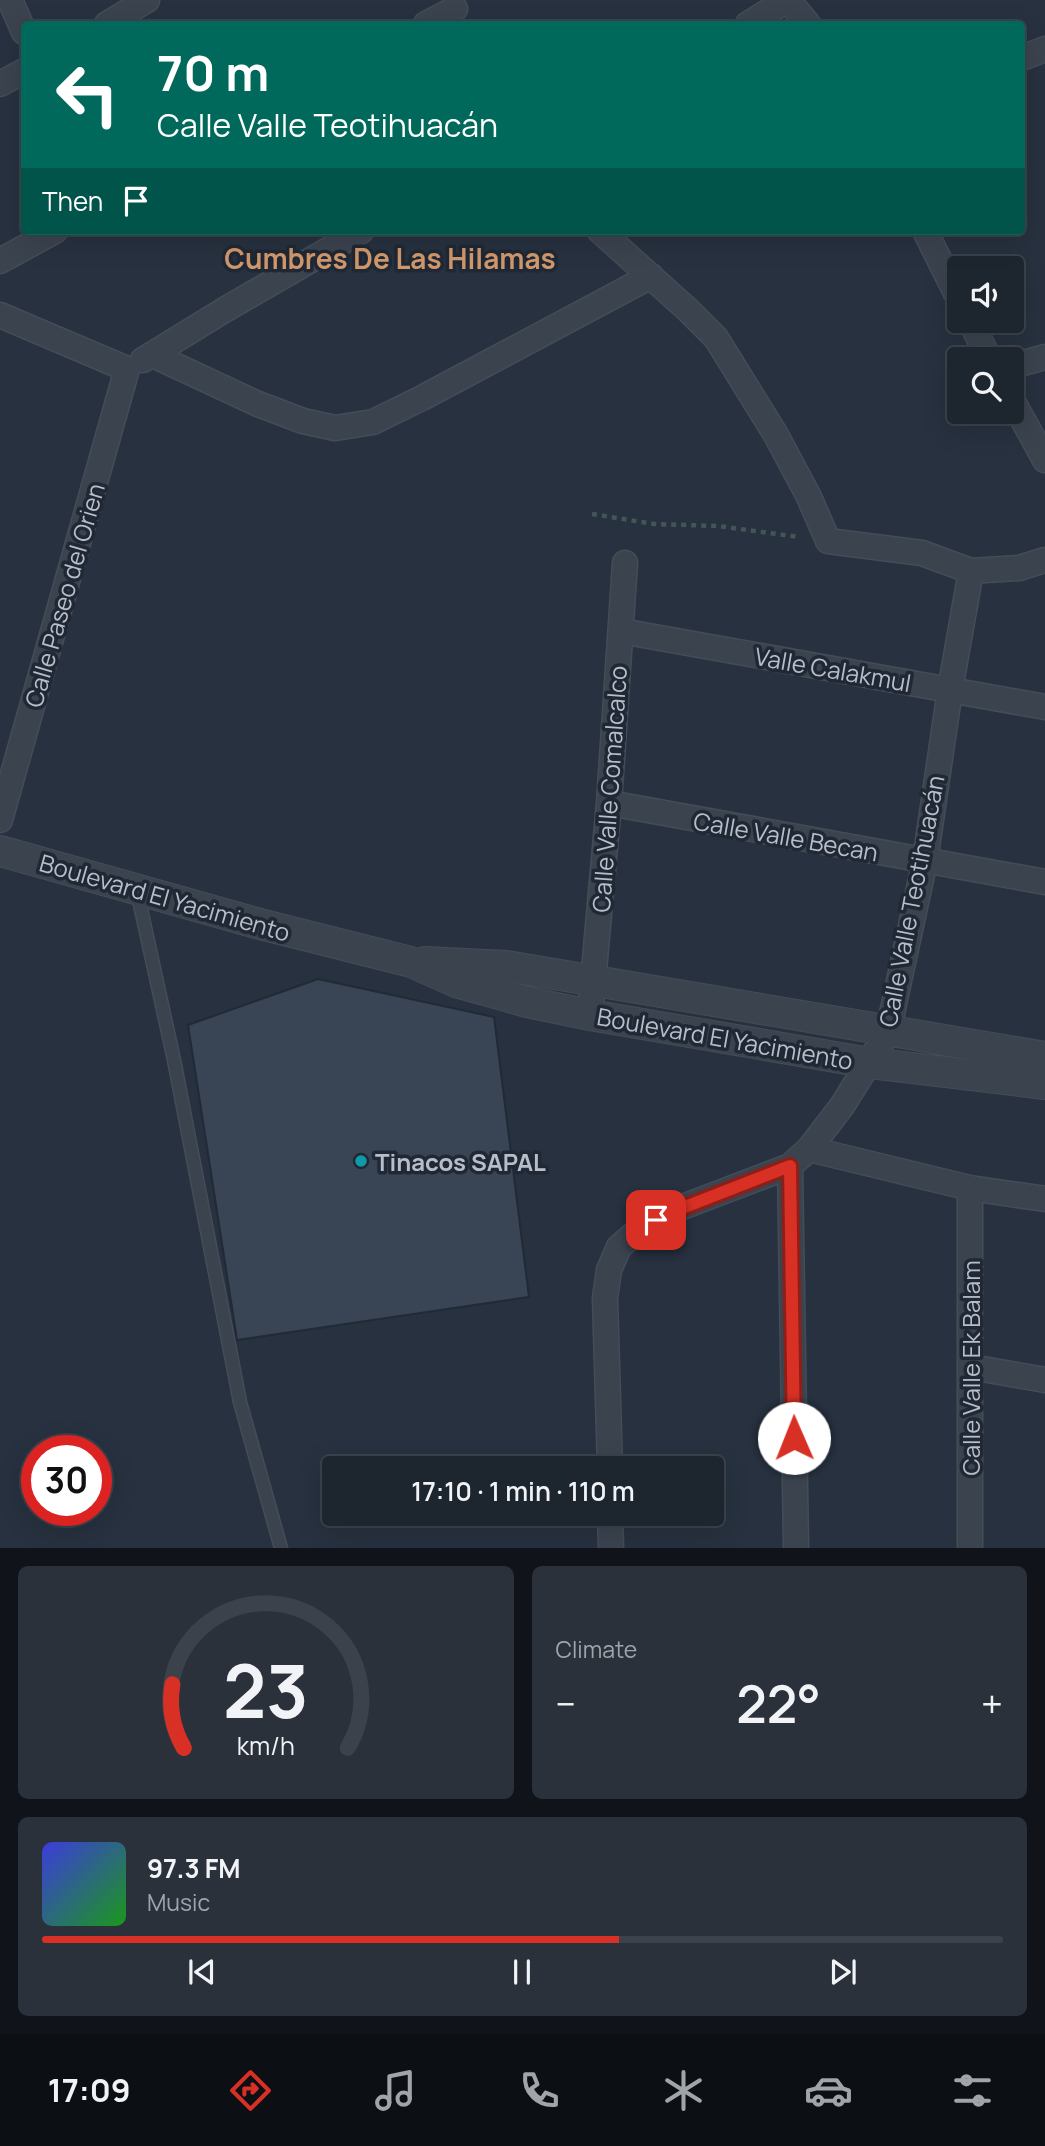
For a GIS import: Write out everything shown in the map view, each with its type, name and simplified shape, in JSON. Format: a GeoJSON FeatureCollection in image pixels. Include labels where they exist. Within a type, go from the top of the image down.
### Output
{"type":"FeatureCollection","features":[{"type":"Feature","properties":{"kind":"street"},"geometry":{"type":"LineString","coordinates":[[10,0],[21,25]]}},
{"type":"Feature","properties":{"kind":"street"},"geometry":{"type":"LineString","coordinates":[[114,21],[147,0]]}},
{"type":"Feature","properties":{"kind":"street"},"geometry":{"type":"LineString","coordinates":[[753,21],[787,0],[805,21]]}},
{"type":"Feature","properties":{"kind":"street"},"geometry":{"type":"LineString","coordinates":[[432,21],[454,9]]}},
{"type":"Feature","properties":{"kind":"street"},"geometry":{"type":"LineString","coordinates":[[1025,57],[1045,49]]}},
{"type":"Feature","properties":{"kind":"street"},"geometry":{"type":"LineString","coordinates":[[0,84],[21,73]]}},
{"type":"Feature","properties":{"kind":"street"},"geometry":{"type":"LineString","coordinates":[[0,261],[48,235]]}},
{"type":"Feature","properties":{"kind":"street"},"geometry":{"type":"LineString","coordinates":[[0,315],[127,369],[354,235]]}},
{"type":"Feature","properties":{"kind":"street"},"geometry":{"type":"LineString","coordinates":[[605,235],[716,338],[776,435],[809,497],[828,541],[922,553],[971,571],[1019,568],[1045,560]]}},
{"type":"Feature","properties":{"kind":"street"},"geometry":{"type":"LineString","coordinates":[[927,235],[947,275]]}},
{"type":"Feature","properties":{"kind":"street"},"geometry":{"type":"LineString","coordinates":[[153,355],[303,422],[335,428],[348,426],[373,422],[422,398],[651,276]]}},
{"type":"Feature","properties":{"kind":"street"},"geometry":{"type":"LineString","coordinates":[[1024,363],[1045,358]]}},
{"type":"Feature","properties":{"kind":"street","name":"Calle Paseo del Orien"},"geometry":{"type":"LineString","coordinates":[[0,820],[127,369]]}},
{"type":"Feature","properties":{"kind":"street"},"geometry":{"type":"LineString","coordinates":[[1024,422],[1045,460]]}},
{"type":"Feature","properties":{"kind":"street","name":"Calle Valle Comalcalco"},"geometry":{"type":"LineString","coordinates":[[590,1015],[609,803],[625,563]]}},
{"type":"Feature","properties":{"kind":"street","name":"Calle Valle Teotihuacán"},"geometry":{"type":"LineString","coordinates":[[610,1456],[605,1298],[609,1270],[619,1247],[639,1229],[672,1212],[790,1166],[809,1149],[870,1063],[888,1032],[925,861],[971,571]]}},
{"type":"Feature","properties":{"kind":"street","name":"Valle Calakmul"},"geometry":{"type":"LineString","coordinates":[[621,631],[1045,707]]}},
{"type":"Feature","properties":{"kind":"street","name":"Calle Valle Becan"},"geometry":{"type":"LineString","coordinates":[[609,803],[1045,882]]}},
{"type":"Feature","properties":{"kind":"street","name":"Boulevard El Yacimiento"},"geometry":{"type":"LineString","coordinates":[[0,850],[137,891],[411,962],[486,992],[590,1015],[870,1063],[1045,1084]]}},
{"type":"Feature","properties":{"kind":"street","name":"Boulevard El Yacimiento"},"geometry":{"type":"LineString","coordinates":[[411,962],[456,962],[507,967],[1045,1057]]}},
{"type":"Feature","properties":{"kind":"street"},"geometry":{"type":"LineString","coordinates":[[809,1149],[970,1188],[1045,1199]]}},
{"type":"Feature","properties":{"kind":"street"},"geometry":{"type":"LineString","coordinates":[[790,1166],[796,1548]]}},
{"type":"Feature","properties":{"kind":"street","name":"Calle Valle Ek Balam"},"geometry":{"type":"LineString","coordinates":[[970,1188],[970,1548]]}},
{"type":"Feature","properties":{"kind":"street"},"geometry":{"type":"LineString","coordinates":[[971,1367],[1045,1380]]}},
{"type":"Feature","properties":{"kind":"street"},"geometry":{"type":"LineString","coordinates":[[611,1526],[611,1548]]}},
{"type":"Feature","properties":{"kind":"lane"},"geometry":{"type":"LineString","coordinates":[[137,891],[174,1060],[240,1402],[281,1548]]}},
{"type":"Feature","properties":{"kind":"path"},"geometry":{"type":"LineString","coordinates":[[592,513],[654,524],[718,526],[828,541]]}},
{"type":"Feature","properties":{"kind":"building","name":"Tinacos SAPAL"},"geometry":{"type":"Polygon","coordinates":[[[318,979],[494,1017],[529,1297],[237,1340],[188,1025],[318,979]]]}},
{"type":"Feature","properties":{"kind":"place","name":"Tinacos SAPAL"},"geometry":{"type":"Point","coordinates":[361,1161]}},
{"type":"Feature","properties":{"kind":"district","name":"Cumbres De Las Hilamas"},"geometry":{"type":"Point","coordinates":[390,258]}},
{"type":"Feature","properties":{"kind":"route"},"geometry":{"type":"LineString","coordinates":[[656,1220],[790,1166],[794,1438]]}}]}
